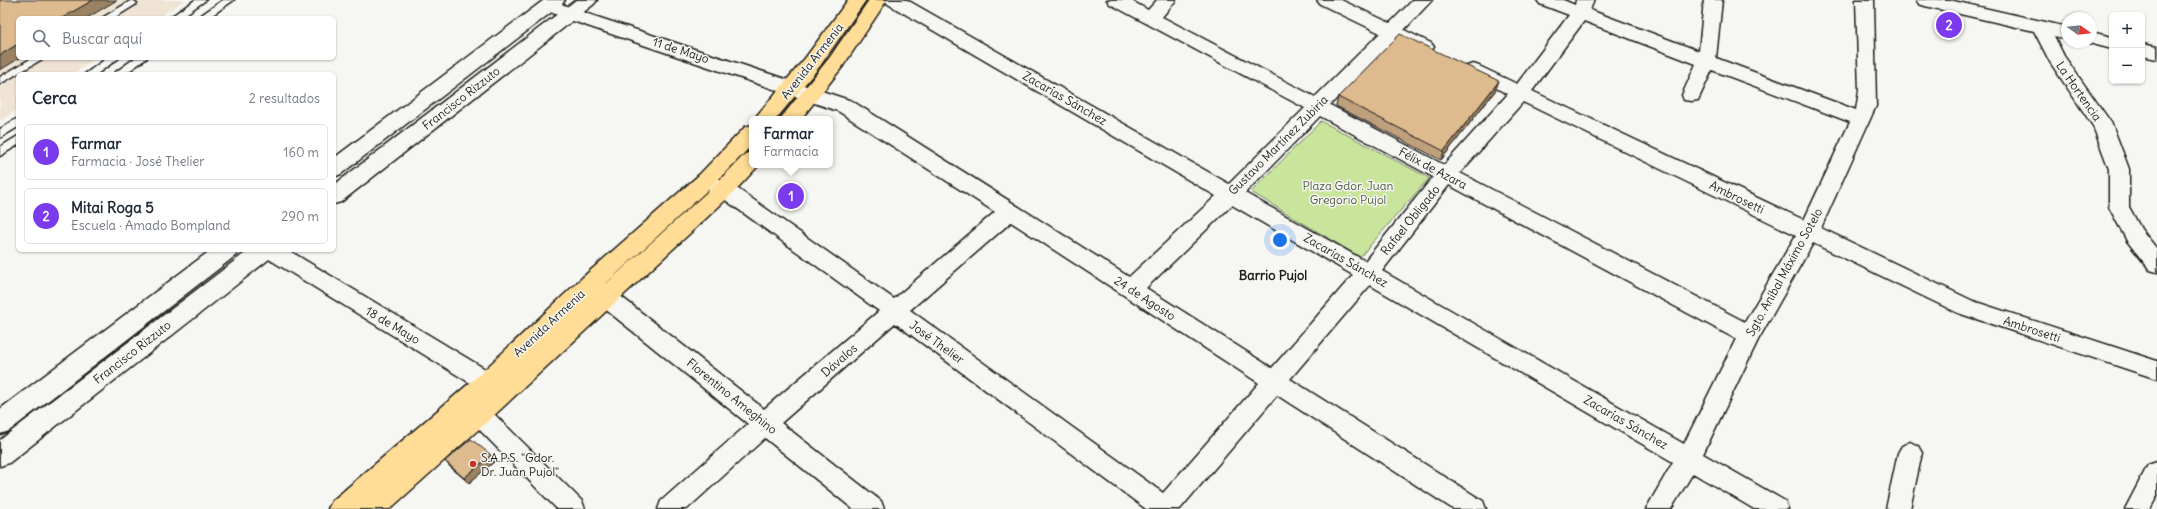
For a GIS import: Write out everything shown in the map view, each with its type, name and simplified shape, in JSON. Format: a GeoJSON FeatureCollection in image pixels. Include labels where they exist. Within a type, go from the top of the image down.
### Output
{"type":"FeatureCollection","features":[{"type":"Feature","properties":{"kind":"main road","name":"Avenida Armenia"},"geometry":{"type":"LineString","coordinates":[[792,116],[828,44],[857,0]]}},
{"type":"Feature","properties":{"kind":"main road","name":"Avenida Armenia"},"geometry":{"type":"LineString","coordinates":[[768,116],[804,91],[846,49],[878,0]]}},
{"type":"Feature","properties":{"kind":"main road","name":"Avenida Armenia"},"geometry":{"type":"LineString","coordinates":[[715,185],[749,136]]}},
{"type":"Feature","properties":{"kind":"main road","name":"Avenida Armenia"},"geometry":{"type":"LineString","coordinates":[[341,509],[487,382],[598,290],[715,185],[749,161]]}},
{"type":"Feature","properties":{"kind":"main road","name":"Avenida Armenia"},"geometry":{"type":"LineString","coordinates":[[372,509],[480,414],[598,290]]}},
{"type":"Feature","properties":{"kind":"street","name":"Francisco Rizzuto"},"geometry":{"type":"LineString","coordinates":[[336,194],[588,0]]}},
{"type":"Feature","properties":{"kind":"street","name":"Zacarías Sánchez"},"geometry":{"type":"LineString","coordinates":[[894,0],[1368,272],[1776,509]]}},
{"type":"Feature","properties":{"kind":"street","name":"Félix de Azara"},"geometry":{"type":"LineString","coordinates":[[1116,0],[1749,335]]}},
{"type":"Feature","properties":{"kind":"street"},"geometry":{"type":"LineString","coordinates":[[1151,18],[1167,0]]}},
{"type":"Feature","properties":{"kind":"street","name":"Ambrosetti"},"geometry":{"type":"LineString","coordinates":[[1326,0],[1966,307],[2157,370]]}},
{"type":"Feature","properties":{"kind":"street","name":"Gustavo Martínez Zubiria"},"geometry":{"type":"LineString","coordinates":[[1131,289],[1231,194],[1423,0]]}},
{"type":"Feature","properties":{"kind":"street"},"geometry":{"type":"LineString","coordinates":[[1546,0],[1583,6],[1707,60],[1860,119]]}},
{"type":"Feature","properties":{"kind":"street"},"geometry":{"type":"LineString","coordinates":[[1691,95],[1707,60],[1713,0]]}},
{"type":"Feature","properties":{"kind":"street","name":"Sgto. Aníbal Máximo Sotelo"},"geometry":{"type":"LineString","coordinates":[[1658,509],[1689,458],[1749,335],[1809,232],[1866,106],[1868,90],[1865,0]]}},
{"type":"Feature","properties":{"kind":"street"},"geometry":{"type":"LineString","coordinates":[[1925,0],[2061,32]]}},
{"type":"Feature","properties":{"kind":"street","name":"Francisco Rizzuto"},"geometry":{"type":"LineString","coordinates":[[336,167],[548,2]]}},
{"type":"Feature","properties":{"kind":"street","name":"11 de Mayo"},"geometry":{"type":"LineString","coordinates":[[548,2],[570,14],[804,91]]}},
{"type":"Feature","properties":{"kind":"street","name":"Rafael Obligado"},"geometry":{"type":"LineString","coordinates":[[1165,509],[1368,272],[1446,175],[1520,93],[1583,6]]}},
{"type":"Feature","properties":{"kind":"street","name":"La Hortencia"},"geometry":{"type":"LineString","coordinates":[[2041,27],[2056,58],[2102,124],[2119,169],[2119,207],[2134,235],[2157,264]]}},
{"type":"Feature","properties":{"kind":"street"},"geometry":{"type":"LineString","coordinates":[[2097,39],[2109,42]]}},
{"type":"Feature","properties":{"kind":"street"},"geometry":{"type":"LineString","coordinates":[[2145,51],[2157,53]]}},
{"type":"Feature","properties":{"kind":"street","name":"24 de Agosto"},"geometry":{"type":"LineString","coordinates":[[804,91],[845,106],[1474,509]]}},
{"type":"Feature","properties":{"kind":"street","name":"José Thelier"},"geometry":{"type":"LineString","coordinates":[[715,185],[896,311],[1165,509]]}},
{"type":"Feature","properties":{"kind":"street","name":"Dávalos"},"geometry":{"type":"LineString","coordinates":[[670,509],[766,422],[1009,212]]}},
{"type":"Feature","properties":{"kind":"street","name":"Francisco Rizzuto"},"geometry":{"type":"LineString","coordinates":[[0,423],[224,252]]}},
{"type":"Feature","properties":{"kind":"street","name":"Francisco Rizzuto"},"geometry":{"type":"LineString","coordinates":[[0,455],[262,252]]}},
{"type":"Feature","properties":{"kind":"street","name":"18 de Mayo"},"geometry":{"type":"LineString","coordinates":[[274,252],[487,382]]}},
{"type":"Feature","properties":{"kind":"street","name":"Florentino Ameghino"},"geometry":{"type":"LineString","coordinates":[[598,290],[766,422],[872,509]]}},
{"type":"Feature","properties":{"kind":"street"},"geometry":{"type":"LineString","coordinates":[[487,382],[480,414],[573,509]]}},
{"type":"Feature","properties":{"kind":"street"},"geometry":{"type":"LineString","coordinates":[[1898,509],[1910,454]]}},
{"type":"Feature","properties":{"kind":"street"},"geometry":{"type":"LineString","coordinates":[[2141,508],[2157,473]]}},
{"type":"Feature","properties":{"kind":"lane"},"geometry":{"type":"LineString","coordinates":[[177,16],[201,0]]}},
{"type":"Feature","properties":{"kind":"lane"},"geometry":{"type":"LineString","coordinates":[[205,16],[229,0]]}},
{"type":"Feature","properties":{"kind":"lane"},"geometry":{"type":"LineString","coordinates":[[109,16],[132,3]]}},
{"type":"Feature","properties":{"kind":"lane"},"geometry":{"type":"LineString","coordinates":[[0,81],[36,60]]}},
{"type":"Feature","properties":{"kind":"lane"},"geometry":{"type":"LineString","coordinates":[[93,72],[111,60]]}},
{"type":"Feature","properties":{"kind":"lane"},"geometry":{"type":"LineString","coordinates":[[121,72],[139,60]]}},
{"type":"Feature","properties":{"kind":"lane"},"geometry":{"type":"LineString","coordinates":[[0,134],[16,123]]}},
{"type":"Feature","properties":{"kind":"lane"},"geometry":{"type":"LineString","coordinates":[[0,152],[16,141]]}},
{"type":"Feature","properties":{"kind":"shaded area"},"geometry":{"type":"Polygon","coordinates":[[[0,0],[185,0],[161,16],[16,16],[16,60],[93,60],[75,72],[16,72],[16,110],[0,121],[0,0]]]}},
{"type":"Feature","properties":{"kind":"green space","name":"Plaza Gdor. Juan Gregorio Pujol"},"geometry":{"type":"Polygon","coordinates":[[[1321,121],[1429,178],[1360,257],[1251,192],[1321,121]]]}},
{"type":"Feature","properties":{"kind":"building"},"geometry":{"type":"Polygon","coordinates":[[[0,0],[93,0],[65,16],[16,16],[16,45],[0,55],[0,0]]]}},
{"type":"Feature","properties":{"kind":"building"},"geometry":{"type":"Polygon","coordinates":[[[1400,34],[1499,81],[1444,151],[1338,97],[1400,34]]]}},
{"type":"Feature","properties":{"kind":"building","name":"S.A.P.S. \"Gdor. Dr. Juan Pujol\""},"geometry":{"type":"Polygon","coordinates":[[[471,439],[491,455],[464,478],[445,461],[471,439]]]}},
{"type":"Feature","properties":{"kind":"place","name":"Mitai Roga 5"},"geometry":{"type":"Point","coordinates":[1949,25]}},
{"type":"Feature","properties":{"kind":"place","name":"Farmar"},"geometry":{"type":"Point","coordinates":[791,196]}},
{"type":"Feature","properties":{"kind":"place","name":"S.A.P.S. \"Gdor. Dr. Juan Pujol\""},"geometry":{"type":"Point","coordinates":[473,464]}},
{"type":"Feature","properties":{"kind":"district","name":"Barrio Pujol"},"geometry":{"type":"Point","coordinates":[1273,275]}}]}
